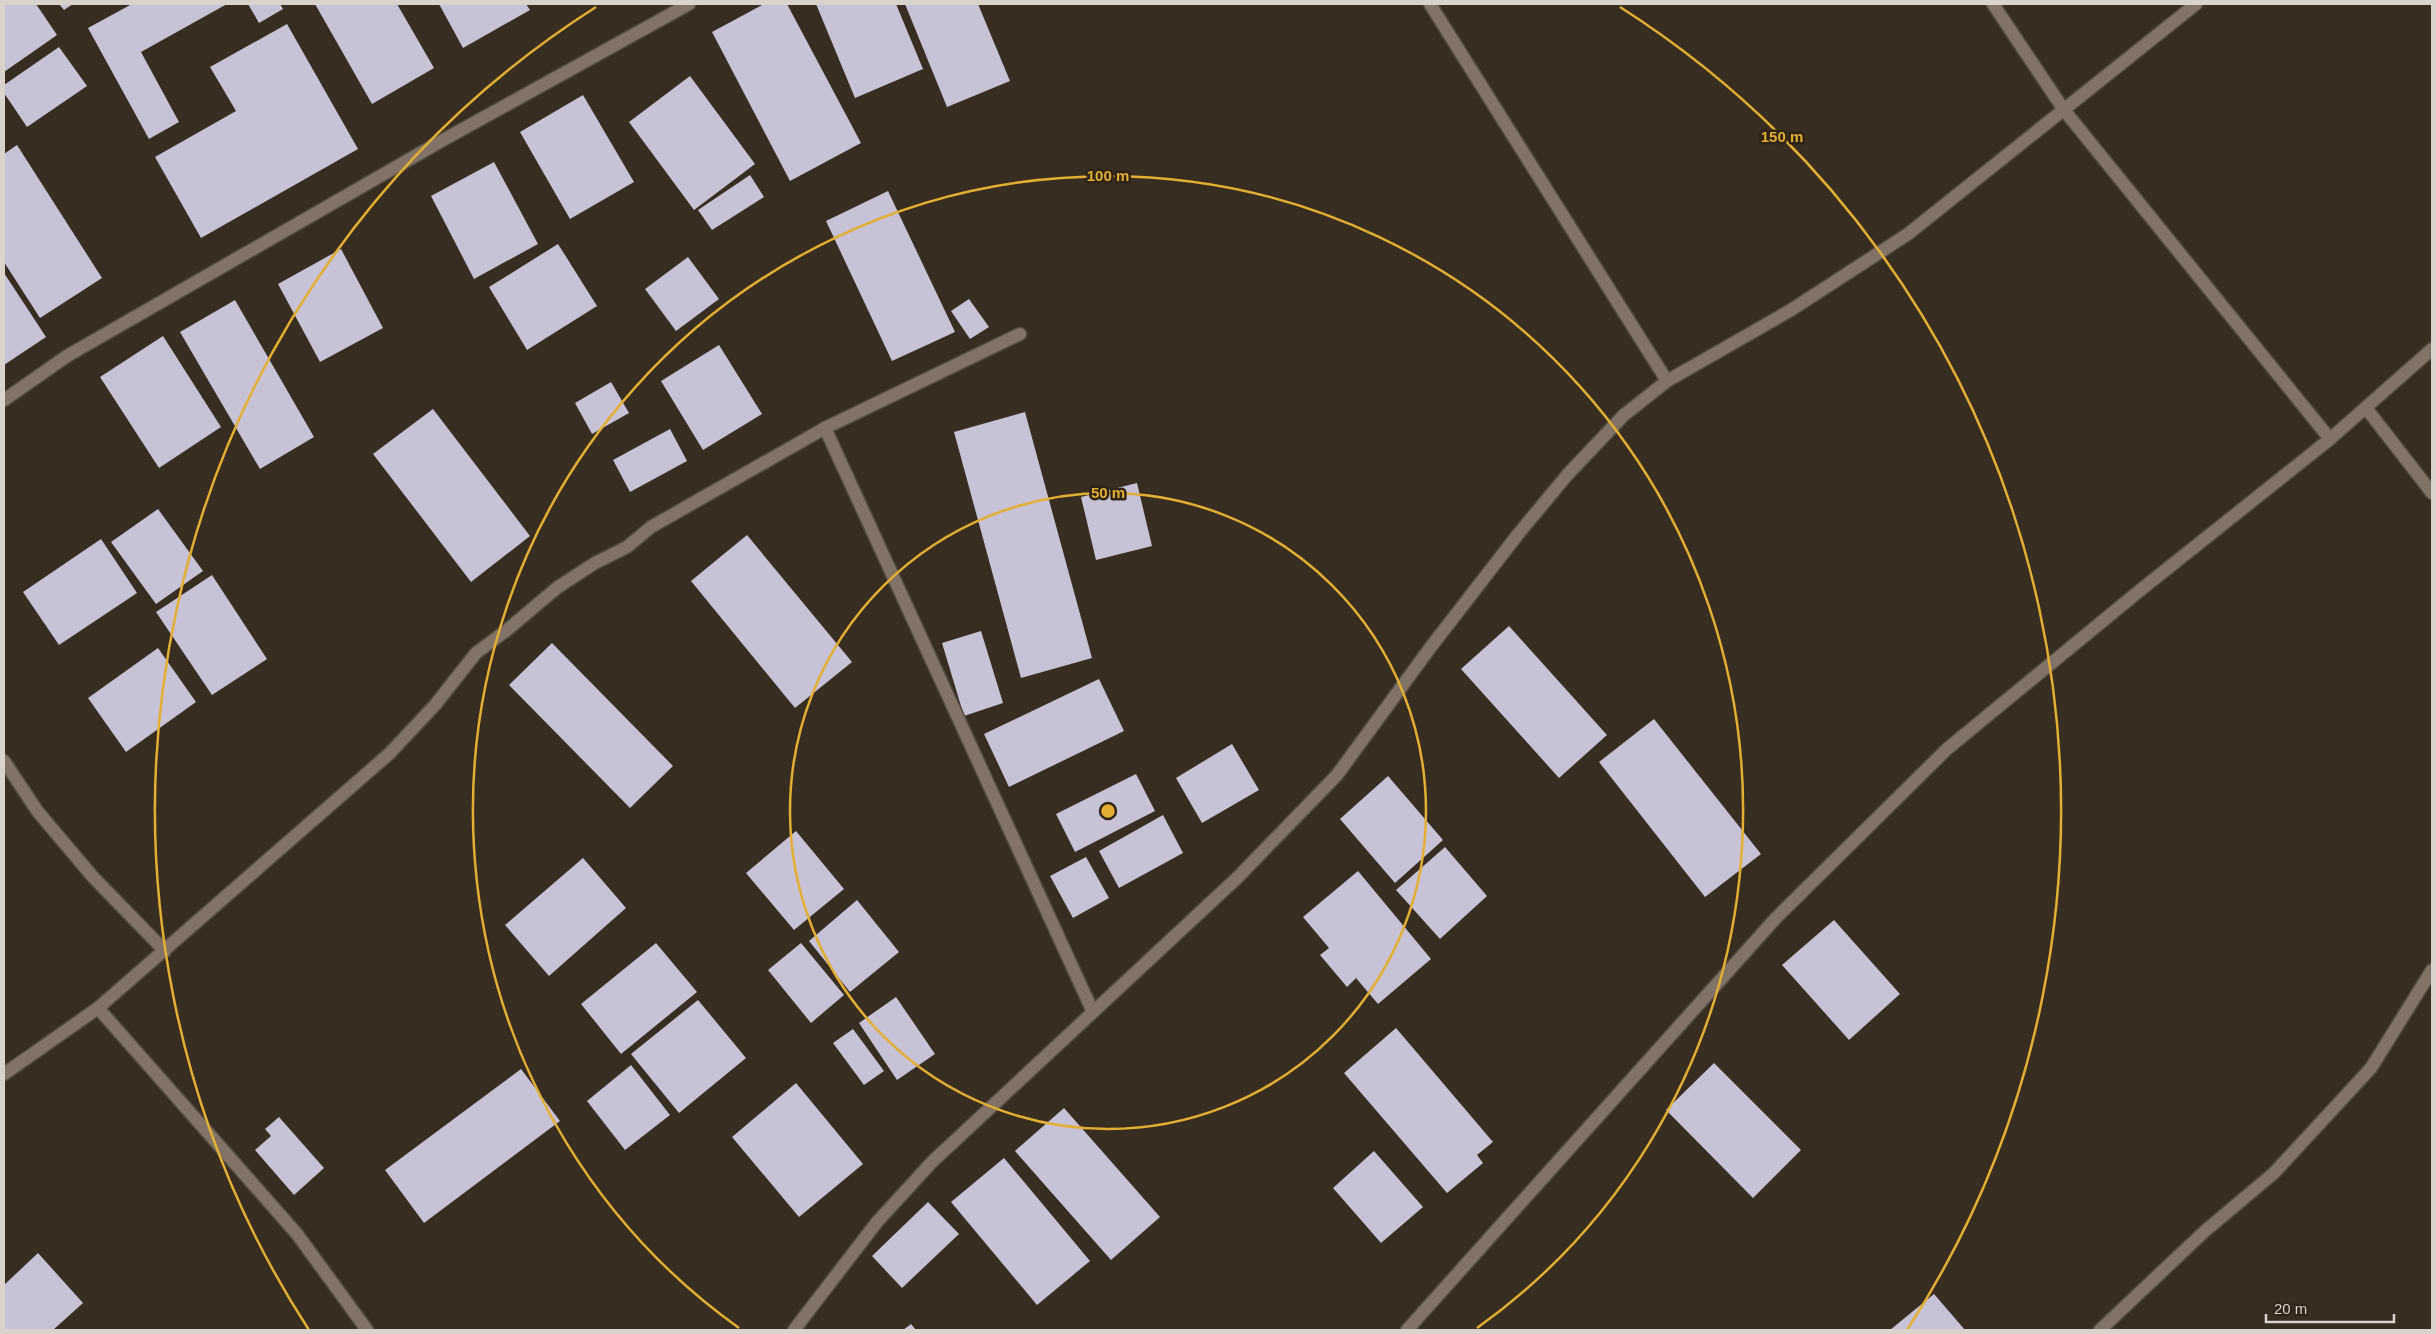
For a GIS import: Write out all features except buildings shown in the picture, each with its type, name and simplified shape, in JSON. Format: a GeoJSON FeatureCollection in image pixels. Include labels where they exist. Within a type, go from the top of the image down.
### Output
{"type":"FeatureCollection","features":[{"type":"Feature","properties":{"kind":"street"},"geometry":{"type":"LineString","coordinates":[[4,400],[67,356],[451,135],[689,4]]}},
{"type":"Feature","properties":{"kind":"street"},"geometry":{"type":"LineString","coordinates":[[1430,4],[1667,381]]}},
{"type":"Feature","properties":{"kind":"street"},"geometry":{"type":"LineString","coordinates":[[1993,4],[2064,110],[2330,439]]}},
{"type":"Feature","properties":{"kind":"street"},"geometry":{"type":"LineString","coordinates":[[794,1330],[877,1222],[932,1162],[1237,878],[1337,775],[1470,595],[1568,474],[1624,415],[1667,381],[1783,314],[1908,234],[2196,4]]}},
{"type":"Feature","properties":{"kind":"street"},"geometry":{"type":"LineString","coordinates":[[4,1074],[98,1008],[165,952],[390,753],[435,705],[476,653],[507,630],[558,587],[595,563],[627,547],[651,527],[825,428],[1020,334]]}},
{"type":"Feature","properties":{"kind":"street"},"geometry":{"type":"LineString","coordinates":[[1407,1330],[1775,919],[1947,749],[2138,592],[2330,439],[2432,349]]}},
{"type":"Feature","properties":{"kind":"street"},"geometry":{"type":"LineString","coordinates":[[2366,408],[2432,492]]}},
{"type":"Feature","properties":{"kind":"street"},"geometry":{"type":"LineString","coordinates":[[825,428],[1093,1012]]}},
{"type":"Feature","properties":{"kind":"street"},"geometry":{"type":"LineString","coordinates":[[4,761],[44,819],[93,876],[165,952]]}},
{"type":"Feature","properties":{"kind":"street"},"geometry":{"type":"LineString","coordinates":[[2100,1330],[2205,1232],[2274,1173],[2371,1068],[2432,970]]}},
{"type":"Feature","properties":{"kind":"street"},"geometry":{"type":"LineString","coordinates":[[98,1008],[297,1234],[367,1330]]}}]}
